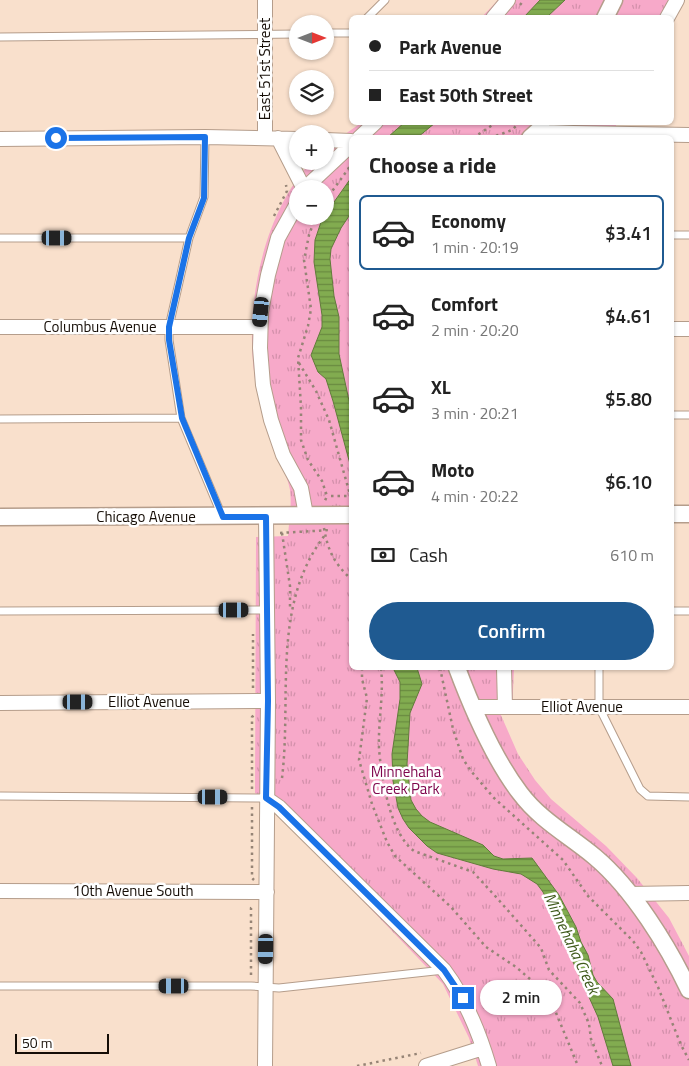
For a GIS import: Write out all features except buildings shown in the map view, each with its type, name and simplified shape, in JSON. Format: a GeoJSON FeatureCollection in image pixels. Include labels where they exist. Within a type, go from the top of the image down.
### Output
{"type":"FeatureCollection","features":[{"type":"Feature","properties":{"kind":"street","name":"East 51st Street"},"geometry":{"type":"LineString","coordinates":[[265,0],[271,138],[298,180]]}},
{"type":"Feature","properties":{"kind":"street"},"geometry":{"type":"LineString","coordinates":[[496,15],[508,0]]}},
{"type":"Feature","properties":{"kind":"street"},"geometry":{"type":"LineString","coordinates":[[606,15],[614,0]]}},
{"type":"Feature","properties":{"kind":"street"},"geometry":{"type":"LineString","coordinates":[[669,15],[677,0]]}},
{"type":"Feature","properties":{"kind":"street"},"geometry":{"type":"LineString","coordinates":[[362,135],[373,125]]}},
{"type":"Feature","properties":{"kind":"street"},"geometry":{"type":"LineString","coordinates":[[537,130],[547,132],[576,128],[636,135]]}},
{"type":"Feature","properties":{"kind":"street"},"geometry":{"type":"LineString","coordinates":[[674,135],[689,135]]}},
{"type":"Feature","properties":{"kind":"street"},"geometry":{"type":"LineString","coordinates":[[0,139],[205,137],[289,139]]}},
{"type":"Feature","properties":{"kind":"street"},"geometry":{"type":"LineString","coordinates":[[334,140],[349,141]]}},
{"type":"Feature","properties":{"kind":"street"},"geometry":{"type":"LineString","coordinates":[[314,180],[349,147]]}},
{"type":"Feature","properties":{"kind":"street"},"geometry":{"type":"LineString","coordinates":[[289,218],[278,238],[268,275],[260,327],[263,385],[271,420],[284,455],[301,488],[306,515]]}},
{"type":"Feature","properties":{"kind":"street","name":"Columbus Avenue"},"geometry":{"type":"LineString","coordinates":[[0,327],[260,327]]}},
{"type":"Feature","properties":{"kind":"street"},"geometry":{"type":"LineString","coordinates":[[674,329],[689,329]]}},
{"type":"Feature","properties":{"kind":"street"},"geometry":{"type":"LineString","coordinates":[[674,514],[689,514]]}},
{"type":"Feature","properties":{"kind":"street","name":"Chicago Avenue"},"geometry":{"type":"LineString","coordinates":[[0,517],[266,517],[306,515],[327,526],[349,516]]}},
{"type":"Feature","properties":{"kind":"street"},"geometry":{"type":"LineString","coordinates":[[265,1066],[268,701],[266,517]]}},
{"type":"Feature","properties":{"kind":"street"},"geometry":{"type":"LineString","coordinates":[[458,670],[503,768],[521,794],[545,820],[595,857],[614,874],[630,894],[660,939],[689,990]]}},
{"type":"Feature","properties":{"kind":"street"},"geometry":{"type":"LineString","coordinates":[[504,670],[505,707]]}},
{"type":"Feature","properties":{"kind":"street","name":"Elliot Avenue"},"geometry":{"type":"LineString","coordinates":[[0,703],[268,701]]}},
{"type":"Feature","properties":{"kind":"street","name":"Elliot Avenue"},"geometry":{"type":"LineString","coordinates":[[474,707],[689,707]]}},
{"type":"Feature","properties":{"kind":"street"},"geometry":{"type":"LineString","coordinates":[[266,798],[286,814],[444,970],[455,984],[470,1012],[488,1066]]}},
{"type":"Feature","properties":{"kind":"street","name":"10th Avenue South"},"geometry":{"type":"LineString","coordinates":[[0,891],[267,892]]}},
{"type":"Feature","properties":{"kind":"street"},"geometry":{"type":"LineString","coordinates":[[630,894],[689,893]]}},
{"type":"Feature","properties":{"kind":"street"},"geometry":{"type":"LineString","coordinates":[[427,1059],[483,1048]]}},
{"type":"Feature","properties":{"kind":"lane"},"geometry":{"type":"LineString","coordinates":[[370,15],[385,0]]}},
{"type":"Feature","properties":{"kind":"lane"},"geometry":{"type":"LineString","coordinates":[[334,33],[349,33]]}},
{"type":"Feature","properties":{"kind":"lane"},"geometry":{"type":"LineString","coordinates":[[0,37],[289,34]]}},
{"type":"Feature","properties":{"kind":"lane"},"geometry":{"type":"LineString","coordinates":[[205,137],[204,198],[189,238],[169,327],[169,340],[182,418],[223,517]]}},
{"type":"Feature","properties":{"kind":"lane"},"geometry":{"type":"LineString","coordinates":[[674,235],[689,235]]}},
{"type":"Feature","properties":{"kind":"lane"},"geometry":{"type":"LineString","coordinates":[[0,238],[189,238]]}},
{"type":"Feature","properties":{"kind":"lane"},"geometry":{"type":"LineString","coordinates":[[674,415],[689,415]]}},
{"type":"Feature","properties":{"kind":"lane"},"geometry":{"type":"LineString","coordinates":[[0,419],[182,418]]}},
{"type":"Feature","properties":{"kind":"lane"},"geometry":{"type":"LineString","coordinates":[[0,611],[267,610]]}},
{"type":"Feature","properties":{"kind":"lane"},"geometry":{"type":"LineString","coordinates":[[674,611],[689,611]]}},
{"type":"Feature","properties":{"kind":"lane"},"geometry":{"type":"LineString","coordinates":[[599,670],[599,707],[640,789],[648,796],[689,797]]}},
{"type":"Feature","properties":{"kind":"lane"},"geometry":{"type":"LineString","coordinates":[[0,796],[266,798]]}},
{"type":"Feature","properties":{"kind":"lane"},"geometry":{"type":"LineString","coordinates":[[0,986],[252,986],[265,988],[444,970]]}},
{"type":"Feature","properties":{"kind":"path"},"geometry":{"type":"LineString","coordinates":[[478,135],[492,125]]}},
{"type":"Feature","properties":{"kind":"path"},"geometry":{"type":"LineString","coordinates":[[498,135],[512,130],[517,125]]}},
{"type":"Feature","properties":{"kind":"path"},"geometry":{"type":"LineString","coordinates":[[334,189],[349,168]]}},
{"type":"Feature","properties":{"kind":"path"},"geometry":{"type":"LineString","coordinates":[[313,225],[304,260],[311,309],[298,361],[301,440],[308,460],[322,481],[327,496]]}},
{"type":"Feature","properties":{"kind":"path"},"geometry":{"type":"LineString","coordinates":[[298,361],[316,391],[329,420],[349,490]]}},
{"type":"Feature","properties":{"kind":"path"},"geometry":{"type":"LineString","coordinates":[[327,496],[349,497]]}},
{"type":"Feature","properties":{"kind":"path"},"geometry":{"type":"LineString","coordinates":[[324,500],[327,496]]}},
{"type":"Feature","properties":{"kind":"path"},"geometry":{"type":"LineString","coordinates":[[280,785],[283,767],[286,669],[290,615],[290,586],[282,533],[327,526],[324,535],[313,550],[302,571],[290,615]]}},
{"type":"Feature","properties":{"kind":"path"},"geometry":{"type":"LineString","coordinates":[[324,535],[331,554],[343,572],[349,577]]}},
{"type":"Feature","properties":{"kind":"path"},"geometry":{"type":"LineString","coordinates":[[362,670],[362,679],[367,698],[360,760],[372,804],[387,842],[395,856],[451,907],[486,947],[516,967],[537,985],[552,1003],[578,1066]]}},
{"type":"Feature","properties":{"kind":"path"},"geometry":{"type":"LineString","coordinates":[[382,670],[383,694],[380,755],[386,794],[399,834],[414,851],[473,872],[541,948],[549,970],[580,1003],[602,1066]]}},
{"type":"Feature","properties":{"kind":"path"},"geometry":{"type":"LineString","coordinates":[[440,670],[453,729],[464,759],[471,771],[494,798],[562,860],[588,896],[633,941],[641,952],[658,987],[681,1045],[689,1060]]}},
{"type":"Feature","properties":{"kind":"path"},"geometry":{"type":"LineString","coordinates":[[357,1066],[427,1059]]}},
{"type":"Feature","properties":{"kind":"green space"},"geometry":{"type":"Polygon","coordinates":[[[498,0],[684,0],[673,15],[484,15],[498,0]]]}},
{"type":"Feature","properties":{"kind":"green space","name":"Minnehaha Creek Park"},"geometry":{"type":"Polygon","coordinates":[[[358,125],[616,125],[616,135],[349,135],[349,670],[514,670],[512,713],[500,713],[518,754],[535,780],[551,799],[606,846],[637,878],[669,918],[689,956],[689,1066],[478,1066],[469,1038],[443,984],[291,826],[255,793],[256,537],[288,536],[291,501],[289,484],[269,437],[257,390],[253,361],[252,331],[254,300],[259,269],[268,238],[279,210],[289,193],[289,225],[334,225],[334,180],[297,180],[305,170],[334,170],[334,142],[358,125]]]}},
{"type":"Feature","properties":{"kind":"water"},"geometry":{"type":"Polygon","coordinates":[[[540,0],[565,0],[549,15],[526,15],[540,0]]]}},
{"type":"Feature","properties":{"kind":"water"},"geometry":{"type":"Polygon","coordinates":[[[402,125],[433,125],[420,135],[390,135],[402,125]]]}},
{"type":"Feature","properties":{"kind":"water"},"geometry":{"type":"Polygon","coordinates":[[[349,181],[349,216],[331,249],[330,259],[334,296],[339,317],[339,354],[349,401],[349,460],[326,379],[318,372],[311,355],[322,327],[314,262],[315,240],[320,225],[334,225],[334,202],[349,181]]]}},
{"type":"Feature","properties":{"kind":"water","name":"Minnehaha Creek"},"geometry":{"type":"Polygon","coordinates":[[[394,670],[418,670],[422,684],[410,713],[407,764],[411,800],[416,809],[430,822],[483,845],[494,856],[503,859],[532,858],[559,895],[576,927],[597,982],[613,999],[631,1066],[613,1066],[598,1017],[559,931],[554,915],[537,884],[521,874],[493,869],[437,853],[409,828],[403,819],[398,808],[393,780],[392,754],[400,699],[400,682],[394,670]]]}},
{"type":"Feature","properties":{"kind":"route"},"geometry":{"type":"LineString","coordinates":[[56,138],[205,137],[204,198],[189,238],[169,327],[169,340],[182,418],[223,517],[266,517],[268,701],[266,798],[279,807],[444,970],[463,998]]}}]}
